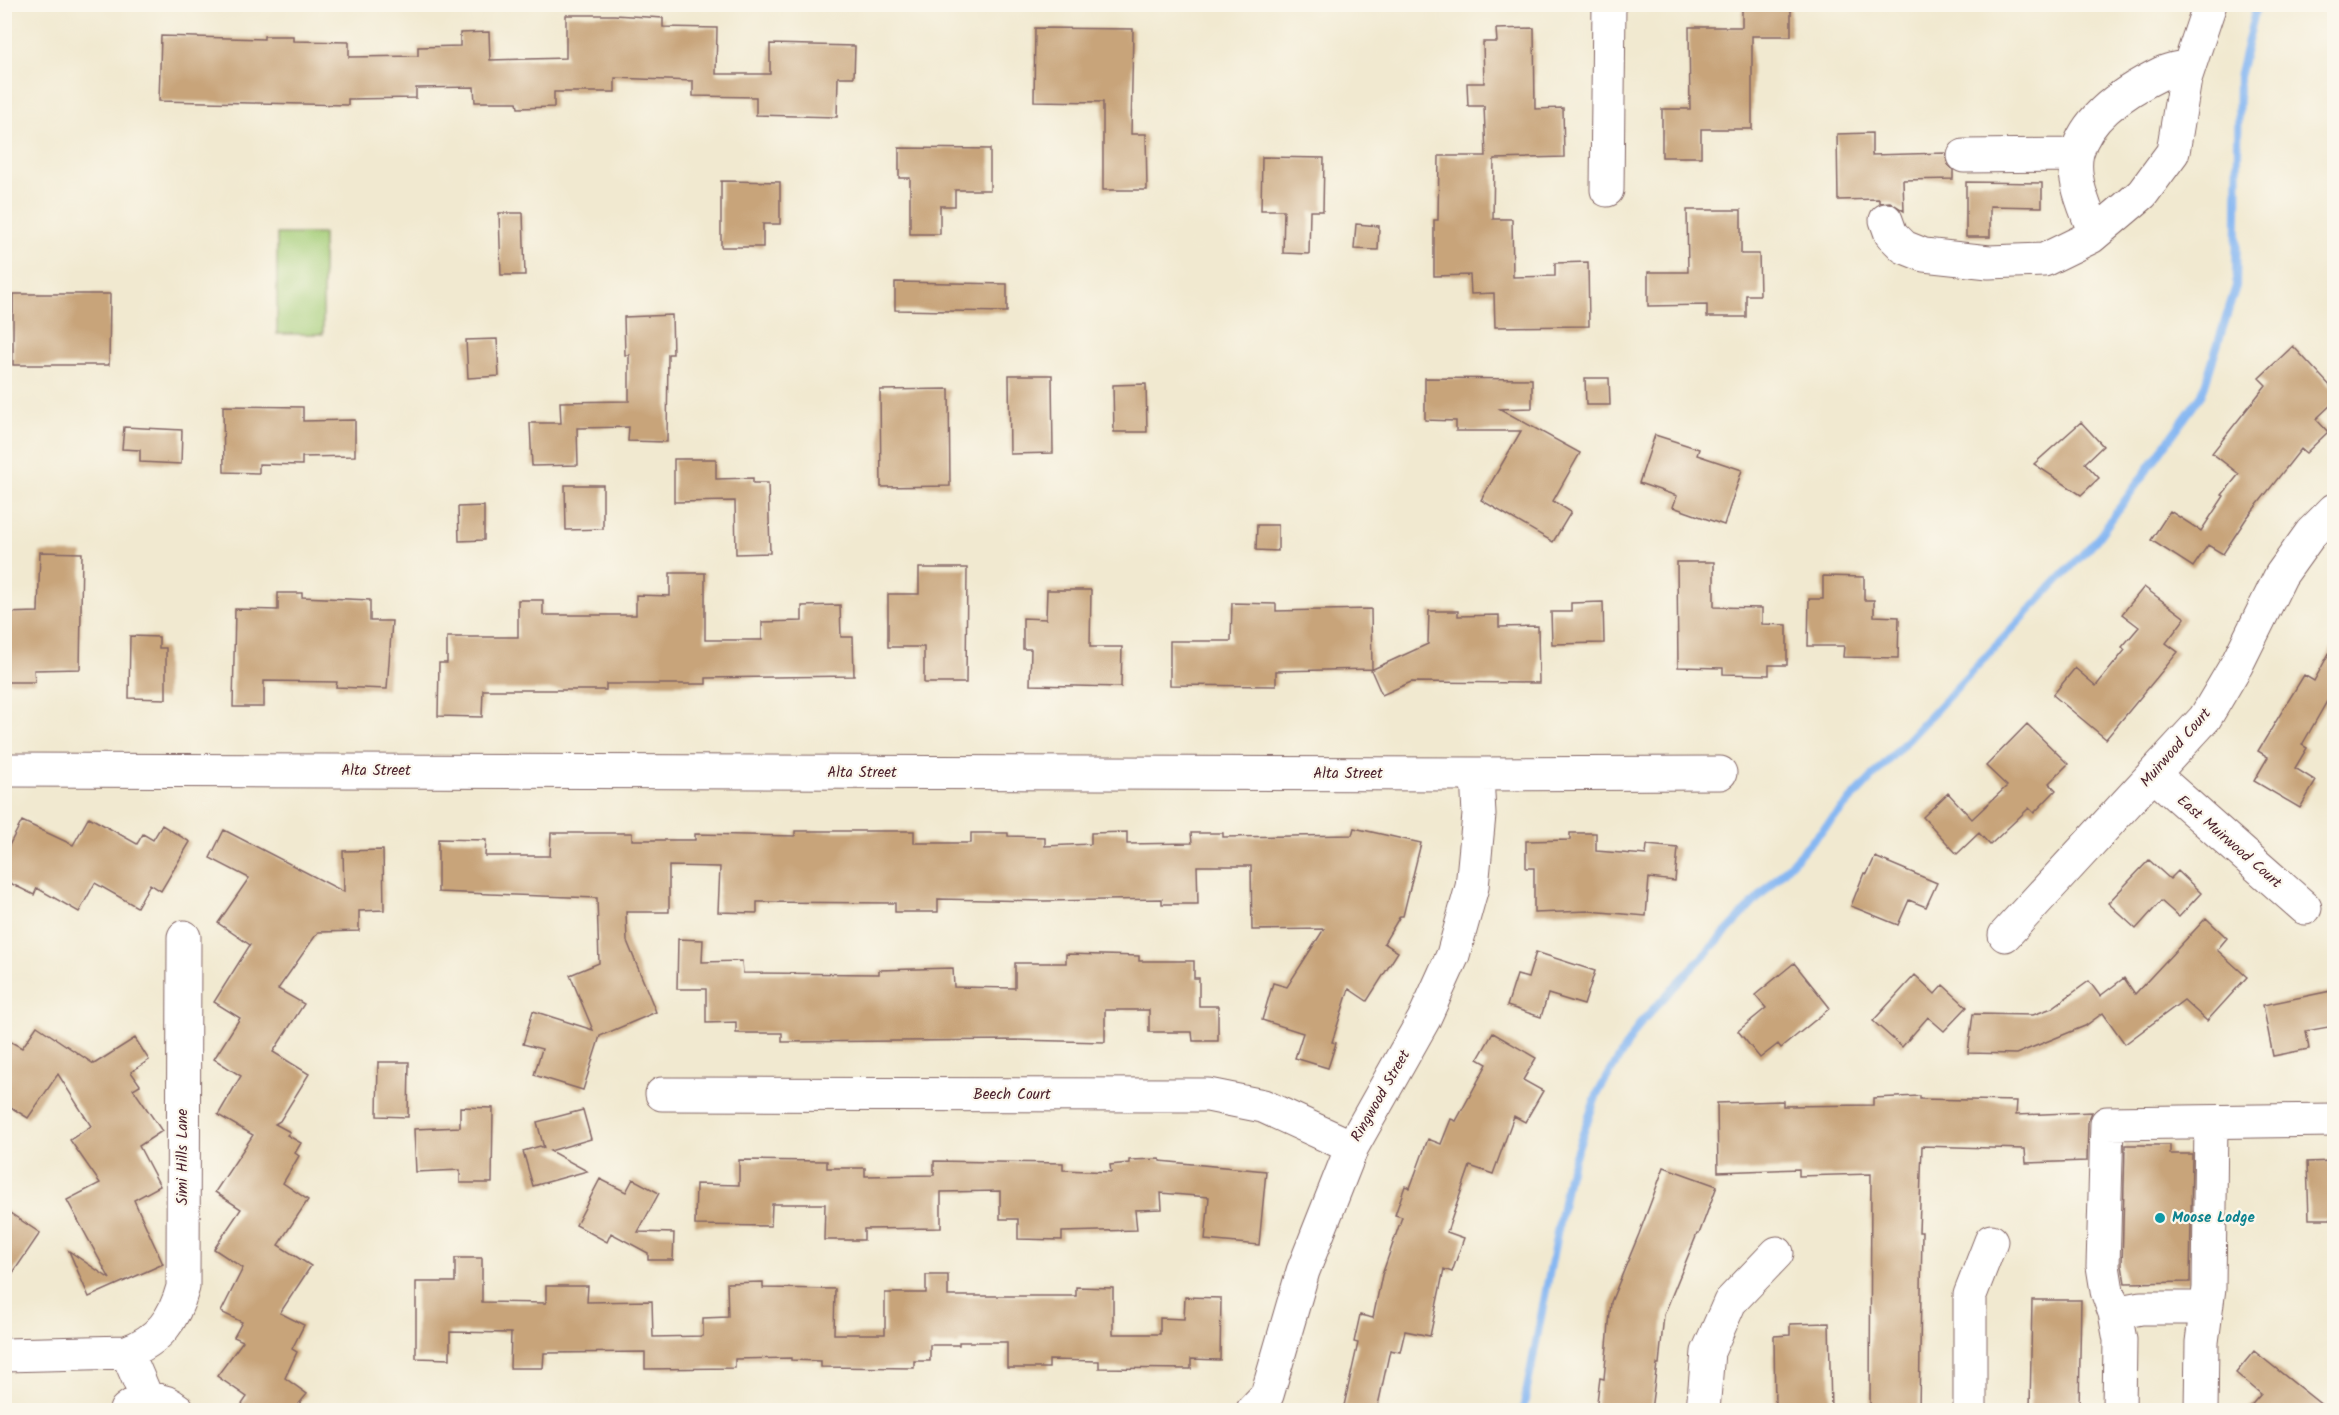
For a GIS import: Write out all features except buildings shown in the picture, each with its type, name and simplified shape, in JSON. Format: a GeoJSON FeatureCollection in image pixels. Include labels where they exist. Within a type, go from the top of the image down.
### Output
{"type":"FeatureCollection","features":[{"type":"Feature","properties":{"kind":"street"},"geometry":{"type":"LineString","coordinates":[[1607,189],[1610,4]]}},
{"type":"Feature","properties":{"kind":"street"},"geometry":{"type":"LineString","coordinates":[[1886,220],[1891,234],[1904,247],[1924,255],[1989,262],[2044,260],[2095,233],[2142,194],[2173,152],[2185,79],[2210,4]]}},
{"type":"Feature","properties":{"kind":"street"},"geometry":{"type":"LineString","coordinates":[[2095,233],[2079,192],[2076,155],[2088,128],[2119,98],[2164,72],[2189,66]]}},
{"type":"Feature","properties":{"kind":"street"},"geometry":{"type":"LineString","coordinates":[[1964,156],[2076,155]]}},
{"type":"Feature","properties":{"kind":"street","name":"Muirwood Court"},"geometry":{"type":"LineString","coordinates":[[2005,935],[2154,776],[2205,718],[2237,664],[2281,575],[2311,532],[2334,510]]}},
{"type":"Feature","properties":{"kind":"street","name":"Alta Street"},"geometry":{"type":"LineString","coordinates":[[4,770],[1720,773]]}},
{"type":"Feature","properties":{"kind":"street","name":"Ringwood Street"},"geometry":{"type":"LineString","coordinates":[[1253,1410],[1267,1395],[1303,1271],[1352,1147],[1424,1019],[1453,955],[1472,887],[1479,814],[1477,774]]}},
{"type":"Feature","properties":{"kind":"street","name":"East Muirwood Court"},"geometry":{"type":"LineString","coordinates":[[2154,776],[2305,908]]}},
{"type":"Feature","properties":{"kind":"street","name":"Simi Hills Lane"},"geometry":{"type":"LineString","coordinates":[[4,1355],[127,1352],[145,1345],[165,1326],[177,1309],[183,1287],[184,937]]}},
{"type":"Feature","properties":{"kind":"street","name":"Beech Court"},"geometry":{"type":"LineString","coordinates":[[662,1094],[1208,1095],[1263,1106],[1352,1147]]}},
{"type":"Feature","properties":{"kind":"street"},"geometry":{"type":"LineString","coordinates":[[2119,1410],[2120,1340],[2103,1266],[2107,1123],[2334,1120]]}},
{"type":"Feature","properties":{"kind":"street"},"geometry":{"type":"LineString","coordinates":[[2201,1410],[2202,1342],[2209,1288],[2211,1122]]}},
{"type":"Feature","properties":{"kind":"street"},"geometry":{"type":"LineString","coordinates":[[1970,1410],[1970,1295],[1991,1241]]}},
{"type":"Feature","properties":{"kind":"street"},"geometry":{"type":"LineString","coordinates":[[1703,1410],[1708,1352],[1730,1302],[1777,1253]]}},
{"type":"Feature","properties":{"kind":"street"},"geometry":{"type":"LineString","coordinates":[[2115,1312],[2141,1308],[2205,1308]]}},
{"type":"Feature","properties":{"kind":"street"},"geometry":{"type":"LineString","coordinates":[[127,1352],[136,1405],[159,1400],[178,1410]]}},
{"type":"Feature","properties":{"kind":"green space"},"geometry":{"type":"Polygon","coordinates":[[[277,234],[323,234],[323,334],[277,334],[277,234]]]}},
{"type":"Feature","properties":{"kind":"waterway"},"geometry":{"type":"LineString","coordinates":[[1523,1410],[1568,1176],[1597,1094],[1641,1022],[2097,539],[2202,394],[2236,286],[2239,77],[2257,4]]}},
{"type":"Feature","properties":{"kind":"place","name":"Moose Lodge"},"geometry":{"type":"Point","coordinates":[2160,1218]}}]}
